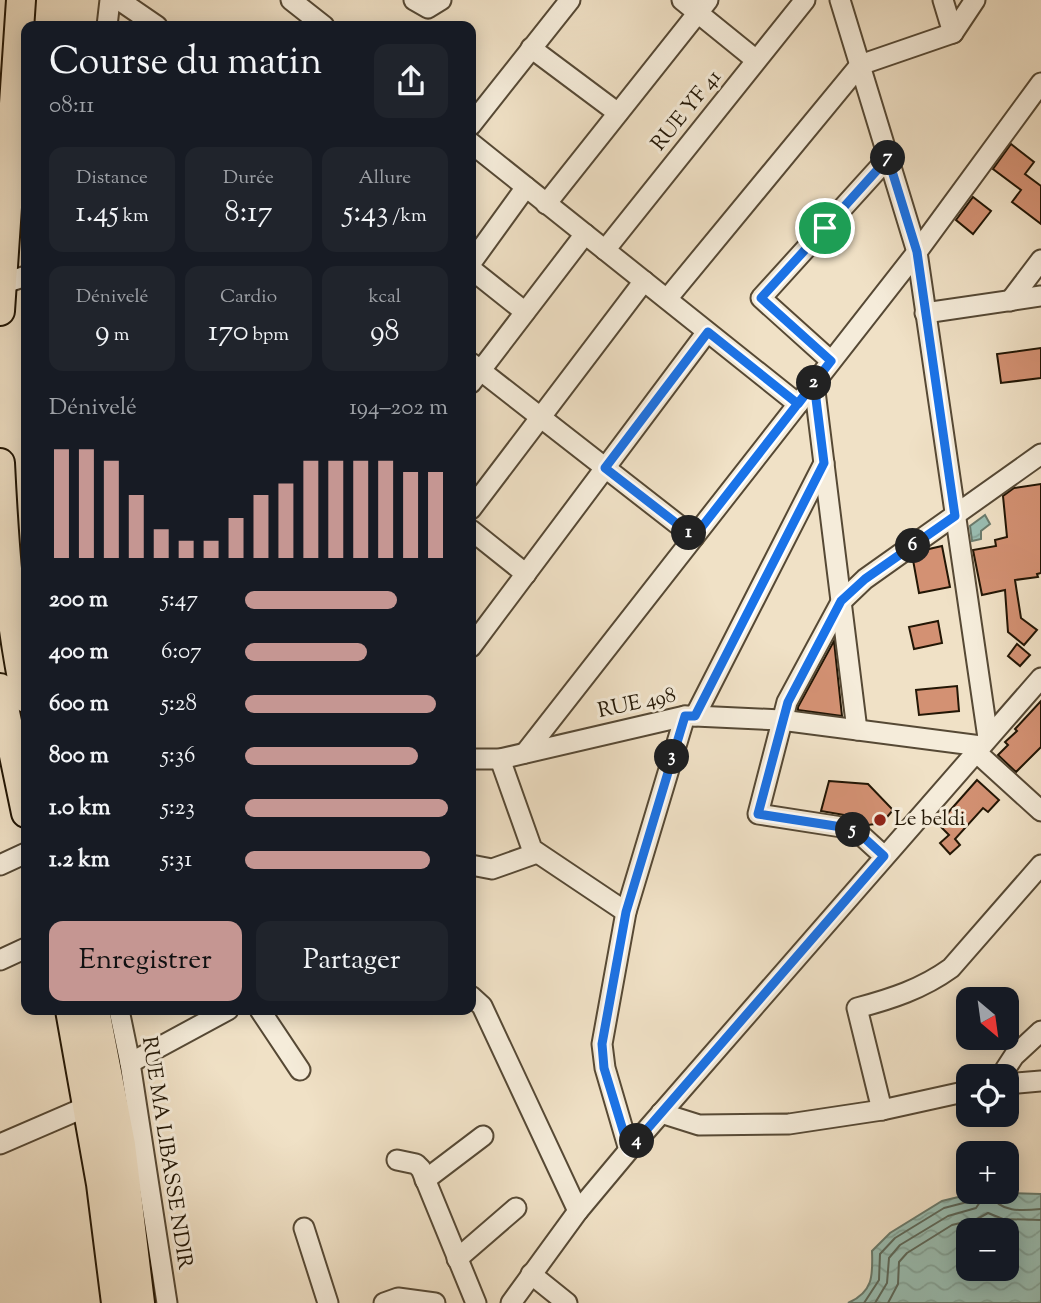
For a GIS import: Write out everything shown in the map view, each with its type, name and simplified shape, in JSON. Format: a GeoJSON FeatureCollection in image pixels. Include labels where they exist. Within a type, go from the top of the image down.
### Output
{"type":"FeatureCollection","features":[{"type":"Feature","properties":{"kind":"highway"},"geometry":{"type":"LineString","coordinates":[[9,290],[21,0]]}},
{"type":"Feature","properties":{"kind":"highway"},"geometry":{"type":"LineString","coordinates":[[0,463],[8,595],[21,669]]}},
{"type":"Feature","properties":{"kind":"highway"},"geometry":{"type":"LineString","coordinates":[[0,688],[21,789]]}},
{"type":"Feature","properties":{"kind":"highway"},"geometry":{"type":"LineString","coordinates":[[71,1015],[101,1184],[116,1303]]}},
{"type":"Feature","properties":{"kind":"highway"},"geometry":{"type":"LineString","coordinates":[[96,1015],[121,1145],[141,1303]]}},
{"type":"Feature","properties":{"kind":"street"},"geometry":{"type":"LineString","coordinates":[[108,21],[110,0]]}},
{"type":"Feature","properties":{"kind":"street"},"geometry":{"type":"LineString","coordinates":[[119,0],[150,21]]}},
{"type":"Feature","properties":{"kind":"street"},"geometry":{"type":"LineString","coordinates":[[291,0],[314,21]]}},
{"type":"Feature","properties":{"kind":"street"},"geometry":{"type":"LineString","coordinates":[[414,0],[428,8],[441,0]]}},
{"type":"Feature","properties":{"kind":"street"},"geometry":{"type":"LineString","coordinates":[[476,119],[570,0]]}},
{"type":"Feature","properties":{"kind":"street"},"geometry":{"type":"LineString","coordinates":[[682,0],[702,6],[756,60]]}},
{"type":"Feature","properties":{"kind":"street","name":"RUE YF 41"},"geometry":{"type":"LineString","coordinates":[[605,250],[805,0]]}},
{"type":"Feature","properties":{"kind":"street"},"geometry":{"type":"LineString","coordinates":[[840,0],[917,252],[955,516],[982,746],[1041,811]]}},
{"type":"Feature","properties":{"kind":"street"},"geometry":{"type":"LineString","coordinates":[[943,0],[953,33]]}},
{"type":"Feature","properties":{"kind":"street"},"geometry":{"type":"LineString","coordinates":[[667,299],[860,65],[953,33],[975,0]]}},
{"type":"Feature","properties":{"kind":"street"},"geometry":{"type":"LineString","coordinates":[[546,204],[702,6]]}},
{"type":"Feature","properties":{"kind":"street"},"geometry":{"type":"LineString","coordinates":[[531,48],[618,113]]}},
{"type":"Feature","properties":{"kind":"street"},"geometry":{"type":"LineString","coordinates":[[525,753],[1039,94]]}},
{"type":"Feature","properties":{"kind":"street"},"geometry":{"type":"LineString","coordinates":[[476,147],[798,404]]}},
{"type":"Feature","properties":{"kind":"street"},"geometry":{"type":"LineString","coordinates":[[831,361],[761,298],[888,158]]}},
{"type":"Feature","properties":{"kind":"street"},"geometry":{"type":"LineString","coordinates":[[476,256],[526,187]]}},
{"type":"Feature","properties":{"kind":"street"},"geometry":{"type":"LineString","coordinates":[[476,370],[585,234]]}},
{"type":"Feature","properties":{"kind":"street"},"geometry":{"type":"LineString","coordinates":[[1010,301],[1041,260]]}},
{"type":"Feature","properties":{"kind":"street"},"geometry":{"type":"LineString","coordinates":[[476,273],[525,312]]}},
{"type":"Feature","properties":{"kind":"street"},"geometry":{"type":"LineString","coordinates":[[476,496],[541,417],[644,281]]}},
{"type":"Feature","properties":{"kind":"street"},"geometry":{"type":"LineString","coordinates":[[925,313],[1041,296]]}},
{"type":"Feature","properties":{"kind":"street"},"geometry":{"type":"LineString","coordinates":[[476,640],[708,332]]}},
{"type":"Feature","properties":{"kind":"street"},"geometry":{"type":"LineString","coordinates":[[476,373],[541,417],[694,537]]}},
{"type":"Feature","properties":{"kind":"street"},"geometry":{"type":"LineString","coordinates":[[814,383],[857,730]]}},
{"type":"Feature","properties":{"kind":"street"},"geometry":{"type":"LineString","coordinates":[[884,856],[861,835],[848,828],[758,814],[781,720],[788,702],[841,601],[865,579],[1041,454]]}},
{"type":"Feature","properties":{"kind":"street"},"geometry":{"type":"LineString","coordinates":[[629,1150],[604,1068],[602,1044],[626,912],[690,716],[824,463]]}},
{"type":"Feature","properties":{"kind":"street"},"geometry":{"type":"LineString","coordinates":[[476,534],[526,574]]}},
{"type":"Feature","properties":{"kind":"street"},"geometry":{"type":"LineString","coordinates":[[511,1303],[578,1211],[629,1150],[1041,678]]}},
{"type":"Feature","properties":{"kind":"street","name":"RUE 498"},"geometry":{"type":"LineString","coordinates":[[476,760],[500,759],[690,716],[781,720],[982,746]]}},
{"type":"Feature","properties":{"kind":"street"},"geometry":{"type":"LineString","coordinates":[[500,759],[532,849],[626,912]]}},
{"type":"Feature","properties":{"kind":"street"},"geometry":{"type":"LineString","coordinates":[[476,866],[492,869],[537,853]]}},
{"type":"Feature","properties":{"kind":"street"},"geometry":{"type":"LineString","coordinates":[[0,865],[21,855]]}},
{"type":"Feature","properties":{"kind":"street"},"geometry":{"type":"LineString","coordinates":[[882,1110],[857,1008],[900,997],[951,968],[1041,865]]}},
{"type":"Feature","properties":{"kind":"street"},"geometry":{"type":"LineString","coordinates":[[0,960],[21,950]]}},
{"type":"Feature","properties":{"kind":"street"},"geometry":{"type":"LineString","coordinates":[[476,1001],[482,1006],[578,1211]]}},
{"type":"Feature","properties":{"kind":"street","name":"RUE MA LIBASSE NDIR"},"geometry":{"type":"LineString","coordinates":[[120,1015],[130,1063],[167,1303]]}},
{"type":"Feature","properties":{"kind":"street"},"geometry":{"type":"LineString","coordinates":[[130,1063],[219,1015]]}},
{"type":"Feature","properties":{"kind":"street"},"geometry":{"type":"LineString","coordinates":[[263,1015],[300,1070]]}},
{"type":"Feature","properties":{"kind":"street"},"geometry":{"type":"LineString","coordinates":[[1009,1064],[1041,1031]]}},
{"type":"Feature","properties":{"kind":"street"},"geometry":{"type":"LineString","coordinates":[[1019,1083],[1041,1080]]}},
{"type":"Feature","properties":{"kind":"street"},"geometry":{"type":"LineString","coordinates":[[661,1113],[699,1125],[789,1124],[882,1110],[956,1094]]}},
{"type":"Feature","properties":{"kind":"street"},"geometry":{"type":"LineString","coordinates":[[0,1144],[88,1106]]}},
{"type":"Feature","properties":{"kind":"street"},"geometry":{"type":"LineString","coordinates":[[425,1180],[483,1136]]}},
{"type":"Feature","properties":{"kind":"street"},"geometry":{"type":"LineString","coordinates":[[397,1160],[416,1164],[421,1169],[476,1303]]}},
{"type":"Feature","properties":{"kind":"street"},"geometry":{"type":"LineString","coordinates":[[457,1259],[516,1208]]}},
{"type":"Feature","properties":{"kind":"street"},"geometry":{"type":"LineString","coordinates":[[304,1228],[328,1303]]}},
{"type":"Feature","properties":{"kind":"street"},"geometry":{"type":"LineString","coordinates":[[531,1275],[568,1303]]}},
{"type":"Feature","properties":{"kind":"street"},"geometry":{"type":"LineString","coordinates":[[384,1303],[398,1298],[435,1303]]}},
{"type":"Feature","properties":{"kind":"water"},"geometry":{"type":"Polygon","coordinates":[[[985,515],[990,524],[981,531],[981,539],[972,541],[970,526],[985,515]]]}},
{"type":"Feature","properties":{"kind":"water"},"geometry":{"type":"Polygon","coordinates":[[[1019,1193],[1041,1194],[1041,1303],[848,1303],[867,1288],[872,1268],[872,1251],[890,1233],[942,1201],[956,1198],[956,1204],[1019,1204],[1019,1193]]]}},
{"type":"Feature","properties":{"kind":"building"},"geometry":{"type":"Polygon","coordinates":[[[1011,144],[1034,162],[1025,174],[1041,186],[1041,224],[1012,202],[1021,190],[993,169],[1011,144]]]}},
{"type":"Feature","properties":{"kind":"building"},"geometry":{"type":"Polygon","coordinates":[[[973,197],[991,211],[973,234],[956,220],[973,197]]]}},
{"type":"Feature","properties":{"kind":"building"},"geometry":{"type":"Polygon","coordinates":[[[1041,348],[1041,378],[1001,383],[997,354],[1041,348]]]}},
{"type":"Feature","properties":{"kind":"building"},"geometry":{"type":"Polygon","coordinates":[[[1041,484],[1041,573],[1037,574],[1038,577],[1015,580],[1021,618],[1037,630],[1024,645],[1008,632],[1005,590],[982,595],[973,550],[996,546],[995,540],[1007,537],[1003,496],[1014,488],[1041,484]]]}},
{"type":"Feature","properties":{"kind":"building"},"geometry":{"type":"Polygon","coordinates":[[[942,546],[950,587],[919,593],[913,560],[929,549],[942,546]]]}},
{"type":"Feature","properties":{"kind":"building"},"geometry":{"type":"Polygon","coordinates":[[[938,621],[942,643],[914,649],[909,627],[938,621]]]}},
{"type":"Feature","properties":{"kind":"building"},"geometry":{"type":"Polygon","coordinates":[[[834,641],[842,716],[798,710],[798,707],[834,641]]]}},
{"type":"Feature","properties":{"kind":"building"},"geometry":{"type":"Polygon","coordinates":[[[1017,644],[1030,655],[1020,666],[1008,656],[1017,644]]]}},
{"type":"Feature","properties":{"kind":"building"},"geometry":{"type":"Polygon","coordinates":[[[957,686],[959,711],[919,715],[916,690],[957,686]]]}},
{"type":"Feature","properties":{"kind":"building"},"geometry":{"type":"Polygon","coordinates":[[[1041,701],[1041,747],[1016,772],[998,755],[1008,745],[1005,742],[1017,731],[1015,729],[1041,701]]]}},
{"type":"Feature","properties":{"kind":"building"},"geometry":{"type":"Polygon","coordinates":[[[977,780],[999,800],[988,812],[983,808],[955,839],[960,845],[950,854],[940,843],[949,835],[938,824],[977,780]]]}},
{"type":"Feature","properties":{"kind":"building"},"geometry":{"type":"Polygon","coordinates":[[[829,781],[868,784],[893,810],[882,823],[868,825],[850,816],[821,811],[829,781]]]}},
{"type":"Feature","properties":{"kind":"place","name":"Le beldi"},"geometry":{"type":"Point","coordinates":[880,820]}},
{"type":"Feature","properties":{"kind":"route"},"geometry":{"type":"LineString","coordinates":[[825,228],[761,298],[831,361],[814,383],[798,404],[694,537],[605,468],[708,332],[798,404],[814,383],[824,463],[695,716],[685,716],[626,912],[602,1044],[604,1068],[629,1150],[884,856],[861,835],[848,828],[836,824],[758,814],[781,720],[788,702],[841,601],[865,579],[955,516],[917,252],[888,158],[825,228]]}}]}
